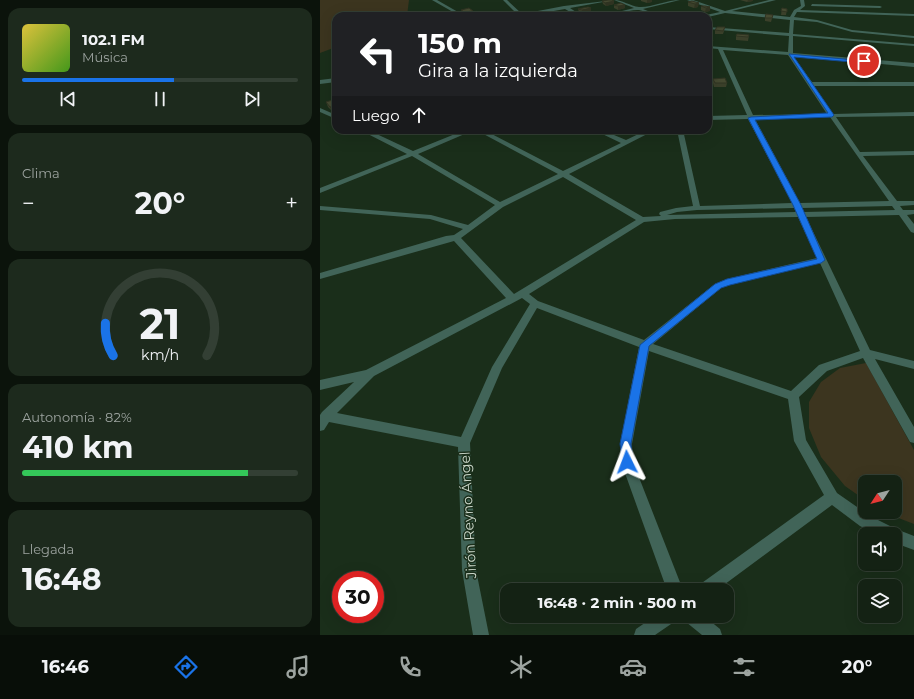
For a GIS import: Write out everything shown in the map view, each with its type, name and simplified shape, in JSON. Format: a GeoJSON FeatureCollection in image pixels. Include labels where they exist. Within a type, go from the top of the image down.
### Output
{"type":"FeatureCollection","features":[{"type":"Feature","properties":{"kind":"street"},"geometry":{"type":"LineString","coordinates":[[434,0],[456,12]]}},
{"type":"Feature","properties":{"kind":"street"},"geometry":{"type":"LineString","coordinates":[[505,0],[516,12]]}},
{"type":"Feature","properties":{"kind":"street"},"geometry":{"type":"LineString","coordinates":[[537,12],[564,6],[609,0]]}},
{"type":"Feature","properties":{"kind":"street"},"geometry":{"type":"LineString","coordinates":[[616,0],[647,12]]}},
{"type":"Feature","properties":{"kind":"street"},"geometry":{"type":"LineString","coordinates":[[624,12],[678,0]]}},
{"type":"Feature","properties":{"kind":"street"},"geometry":{"type":"LineString","coordinates":[[689,0],[725,12],[817,21],[852,31],[914,36]]}},
{"type":"Feature","properties":{"kind":"street"},"geometry":{"type":"LineString","coordinates":[[763,0],[768,2]]}},
{"type":"Feature","properties":{"kind":"street"},"geometry":{"type":"LineString","coordinates":[[712,15],[774,0]]}},
{"type":"Feature","properties":{"kind":"street"},"geometry":{"type":"LineString","coordinates":[[802,0],[803,6]]}},
{"type":"Feature","properties":{"kind":"street"},"geometry":{"type":"LineString","coordinates":[[564,6],[574,12]]}},
{"type":"Feature","properties":{"kind":"street"},"geometry":{"type":"LineString","coordinates":[[886,7],[803,6],[795,11],[792,18],[790,55],[858,154],[914,230]]}},
{"type":"Feature","properties":{"kind":"street"},"geometry":{"type":"LineString","coordinates":[[795,11],[914,15]]}},
{"type":"Feature","properties":{"kind":"street"},"geometry":{"type":"LineString","coordinates":[[712,28],[914,44]]}},
{"type":"Feature","properties":{"kind":"street"},"geometry":{"type":"LineString","coordinates":[[712,47],[911,65],[914,70]]}},
{"type":"Feature","properties":{"kind":"street"},"geometry":{"type":"LineString","coordinates":[[720,48],[751,118],[797,205],[821,260],[866,353],[914,438]]}},
{"type":"Feature","properties":{"kind":"street"},"geometry":{"type":"LineString","coordinates":[[320,82],[332,80]]}},
{"type":"Feature","properties":{"kind":"street"},"geometry":{"type":"LineString","coordinates":[[809,84],[914,84]]}},
{"type":"Feature","properties":{"kind":"street"},"geometry":{"type":"LineString","coordinates":[[320,110],[332,115]]}},
{"type":"Feature","properties":{"kind":"street"},"geometry":{"type":"LineString","coordinates":[[712,118],[914,114]]}},
{"type":"Feature","properties":{"kind":"street"},"geometry":{"type":"LineString","coordinates":[[371,134],[413,154],[500,206]]}},
{"type":"Feature","properties":{"kind":"street"},"geometry":{"type":"LineString","coordinates":[[320,191],[461,134]]}},
{"type":"Feature","properties":{"kind":"street"},"geometry":{"type":"LineString","coordinates":[[487,134],[564,174],[642,220],[914,212]]}},
{"type":"Feature","properties":{"kind":"street"},"geometry":{"type":"LineString","coordinates":[[606,134],[627,143]]}},
{"type":"Feature","properties":{"kind":"street"},"geometry":{"type":"LineString","coordinates":[[320,276],[449,238],[456,238],[500,206],[644,134]]}},
{"type":"Feature","properties":{"kind":"street"},"geometry":{"type":"LineString","coordinates":[[681,134],[697,208]]}},
{"type":"Feature","properties":{"kind":"street"},"geometry":{"type":"LineString","coordinates":[[858,154],[914,153]]}},
{"type":"Feature","properties":{"kind":"street"},"geometry":{"type":"LineString","coordinates":[[320,385],[370,373],[522,294],[642,220],[676,210],[697,208],[914,203]]}},
{"type":"Feature","properties":{"kind":"street"},"geometry":{"type":"LineString","coordinates":[[320,208],[431,216],[469,228]]}},
{"type":"Feature","properties":{"kind":"street"},"geometry":{"type":"LineString","coordinates":[[456,238],[512,298]]}},
{"type":"Feature","properties":{"kind":"street"},"geometry":{"type":"LineString","coordinates":[[672,583],[627,462],[626,444],[645,345],[718,286],[727,282],[821,260]]}},
{"type":"Feature","properties":{"kind":"street"},"geometry":{"type":"LineString","coordinates":[[522,294],[535,303],[645,345],[793,396]]}},
{"type":"Feature","properties":{"kind":"street"},"geometry":{"type":"LineString","coordinates":[[323,421],[464,443],[497,367],[535,303]]}},
{"type":"Feature","properties":{"kind":"street"},"geometry":{"type":"LineString","coordinates":[[793,396],[823,368],[866,353],[914,365]]}},
{"type":"Feature","properties":{"kind":"street"},"geometry":{"type":"LineString","coordinates":[[323,421],[370,373]]}},
{"type":"Feature","properties":{"kind":"street"},"geometry":{"type":"LineString","coordinates":[[793,396],[800,441],[832,497],[866,521],[878,527]]}},
{"type":"Feature","properties":{"kind":"street","name":"Jirón Reyno Ángel"},"geometry":{"type":"LineString","coordinates":[[464,443],[469,570],[481,635]]}},
{"type":"Feature","properties":{"kind":"street"},"geometry":{"type":"LineString","coordinates":[[714,583],[832,497]]}},
{"type":"Feature","properties":{"kind":"street"},"geometry":{"type":"LineString","coordinates":[[902,539],[914,544]]}},
{"type":"Feature","properties":{"kind":"street"},"geometry":{"type":"LineString","coordinates":[[642,635],[658,623]]}},
{"type":"Feature","properties":{"kind":"street"},"geometry":{"type":"LineString","coordinates":[[700,623],[714,635]]}},
{"type":"Feature","properties":{"kind":"shaded area"},"geometry":{"type":"Polygon","coordinates":[[[320,0],[409,0],[408,12],[332,12],[332,48],[320,53],[320,0]]]}},
{"type":"Feature","properties":{"kind":"shaded area"},"geometry":{"type":"Polygon","coordinates":[[[866,363],[914,450],[914,524],[901,519],[902,475],[858,475],[858,495],[845,486],[821,457],[809,428],[809,402],[821,382],[840,368],[866,363]]]}},
{"type":"Feature","properties":{"kind":"building"},"geometry":{"type":"Polygon","coordinates":[[[602,1],[614,1],[605,3],[602,1]]]}},
{"type":"Feature","properties":{"kind":"building"},"geometry":{"type":"Polygon","coordinates":[[[692,1],[699,3],[695,4],[688,2],[692,1]]]}},
{"type":"Feature","properties":{"kind":"building"},"geometry":{"type":"Polygon","coordinates":[[[621,3],[625,5],[614,5],[621,3]]]}},
{"type":"Feature","properties":{"kind":"building"},"geometry":{"type":"Polygon","coordinates":[[[588,7],[591,8],[582,10],[578,9],[588,7]]]}},
{"type":"Feature","properties":{"kind":"building"},"geometry":{"type":"Polygon","coordinates":[[[469,8],[473,11],[464,12],[461,10],[469,8]]]}},
{"type":"Feature","properties":{"kind":"building"},"geometry":{"type":"Polygon","coordinates":[[[782,8],[787,9],[787,12],[781,11],[782,8]]]}},
{"type":"Feature","properties":{"kind":"building"},"geometry":{"type":"Polygon","coordinates":[[[766,14],[773,15],[772,18],[765,18],[766,14]]]}},
{"type":"Feature","properties":{"kind":"building"},"geometry":{"type":"Polygon","coordinates":[[[717,27],[725,27],[723,31],[715,30],[717,27]]]}},
{"type":"Feature","properties":{"kind":"building"},"geometry":{"type":"Polygon","coordinates":[[[737,34],[749,35],[748,37],[736,36],[737,34]]]}},
{"type":"Feature","properties":{"kind":"building"},"geometry":{"type":"Polygon","coordinates":[[[725,78],[727,83],[715,83],[713,79],[725,78]]]}},
{"type":"Feature","properties":{"kind":"building"},"geometry":{"type":"Polygon","coordinates":[[[332,100],[332,107],[330,107],[326,102],[332,100]]]}},
{"type":"Feature","properties":{"kind":"route"},"geometry":{"type":"LineString","coordinates":[[627,462],[626,444],[645,345],[718,286],[727,282],[821,260],[797,205],[751,118],[832,115],[790,55],[864,61]]}}]}
